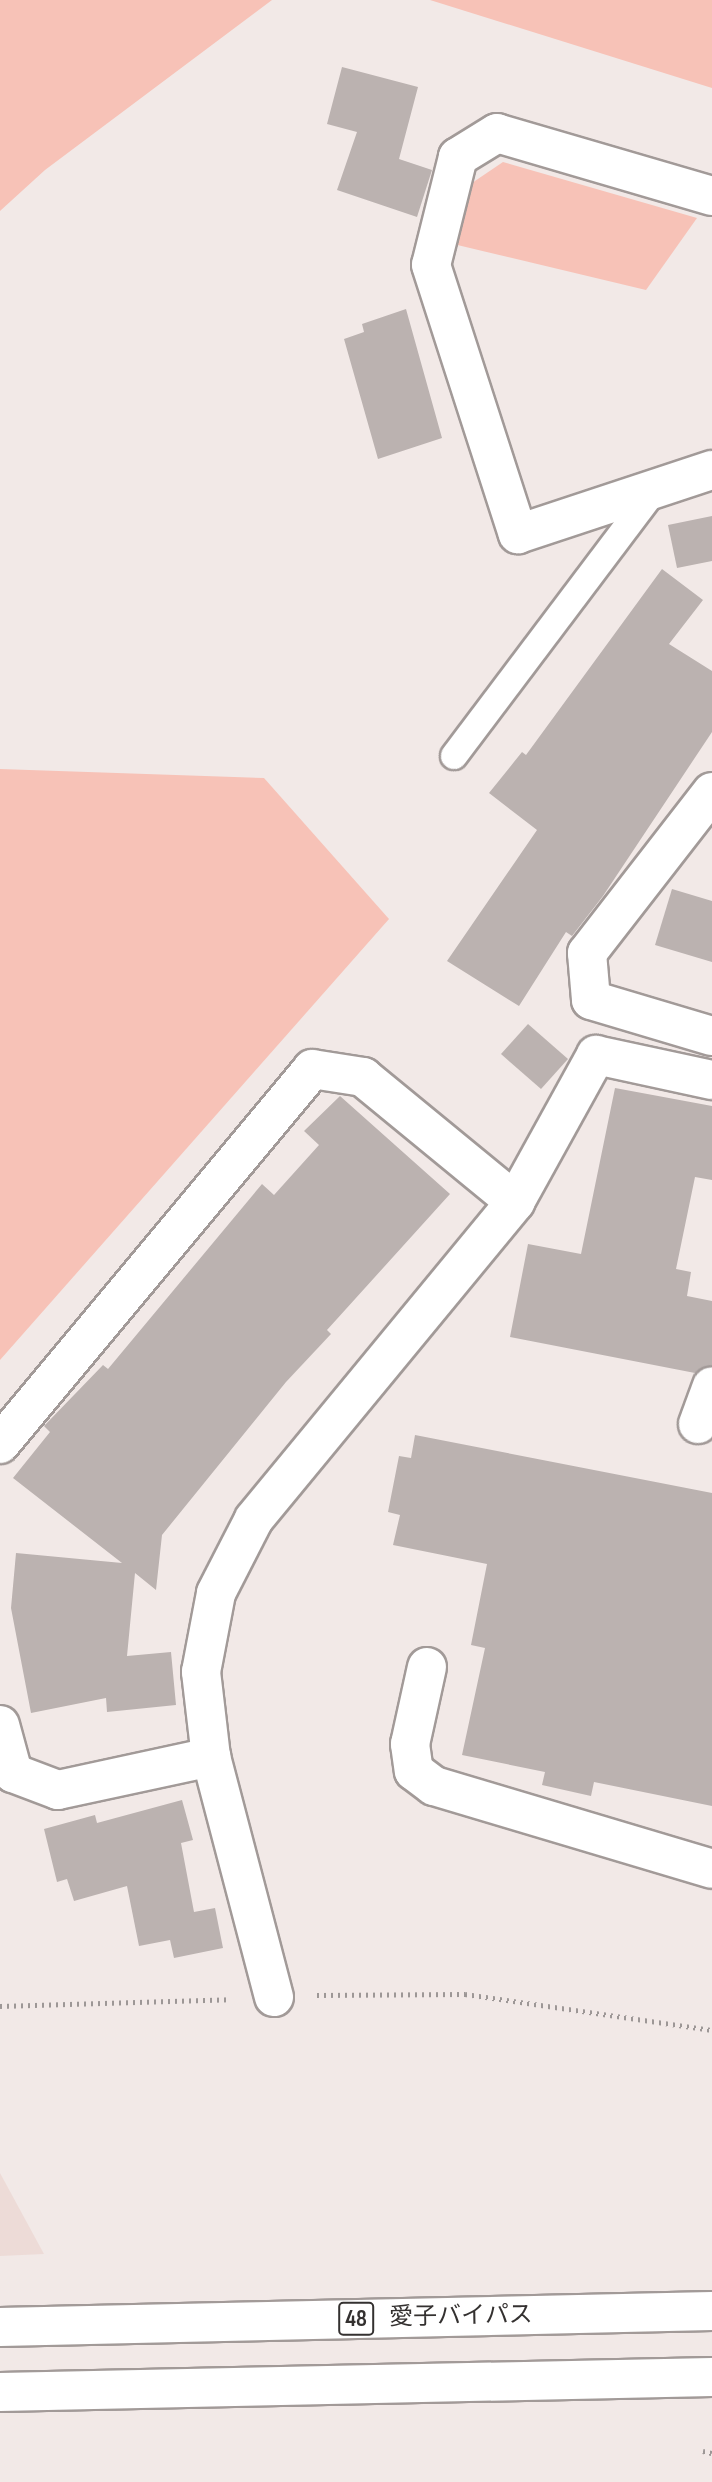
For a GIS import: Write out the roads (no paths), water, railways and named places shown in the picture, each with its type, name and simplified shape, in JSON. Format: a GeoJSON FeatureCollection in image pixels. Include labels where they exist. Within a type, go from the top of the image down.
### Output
{"type":"FeatureCollection","features":[{"type":"Feature","properties":{"kind":"main road"},"geometry":{"type":"LineString","coordinates":[[712,196],[497,133],[458,157],[431,265],[518,534],[712,470]]}},
{"type":"Feature","properties":{"kind":"main road"},"geometry":{"type":"LineString","coordinates":[[712,792],[587,953],[591,1000],[712,1036]]}},
{"type":"Feature","properties":{"kind":"main road"},"geometry":{"type":"LineString","coordinates":[[274,1997],[211,1757],[201,1672],[216,1593],[254,1519],[515,1202],[596,1055],[712,1080]]}},
{"type":"Feature","properties":{"kind":"main road"},"geometry":{"type":"LineString","coordinates":[[0,1444],[312,1069],[363,1077],[515,1202]]}},
{"type":"Feature","properties":{"kind":"main road"},"geometry":{"type":"LineString","coordinates":[[698,1424],[712,1386]]}},
{"type":"Feature","properties":{"kind":"main road"},"geometry":{"type":"LineString","coordinates":[[427,1667],[410,1744],[414,1771],[434,1786],[712,1869]]}},
{"type":"Feature","properties":{"kind":"main road"},"geometry":{"type":"LineString","coordinates":[[0,1725],[13,1773],[58,1790],[211,1757]]}},
{"type":"Feature","properties":{"kind":"main road","name":"愛子バイパス"},"geometry":{"type":"LineString","coordinates":[[0,2327],[712,2311]]}},
{"type":"Feature","properties":{"kind":"main road"},"geometry":{"type":"LineString","coordinates":[[0,2392],[712,2377]]}},
{"type":"Feature","properties":{"kind":"lane"},"geometry":{"type":"LineString","coordinates":[[454,756],[655,488]]}}]}
